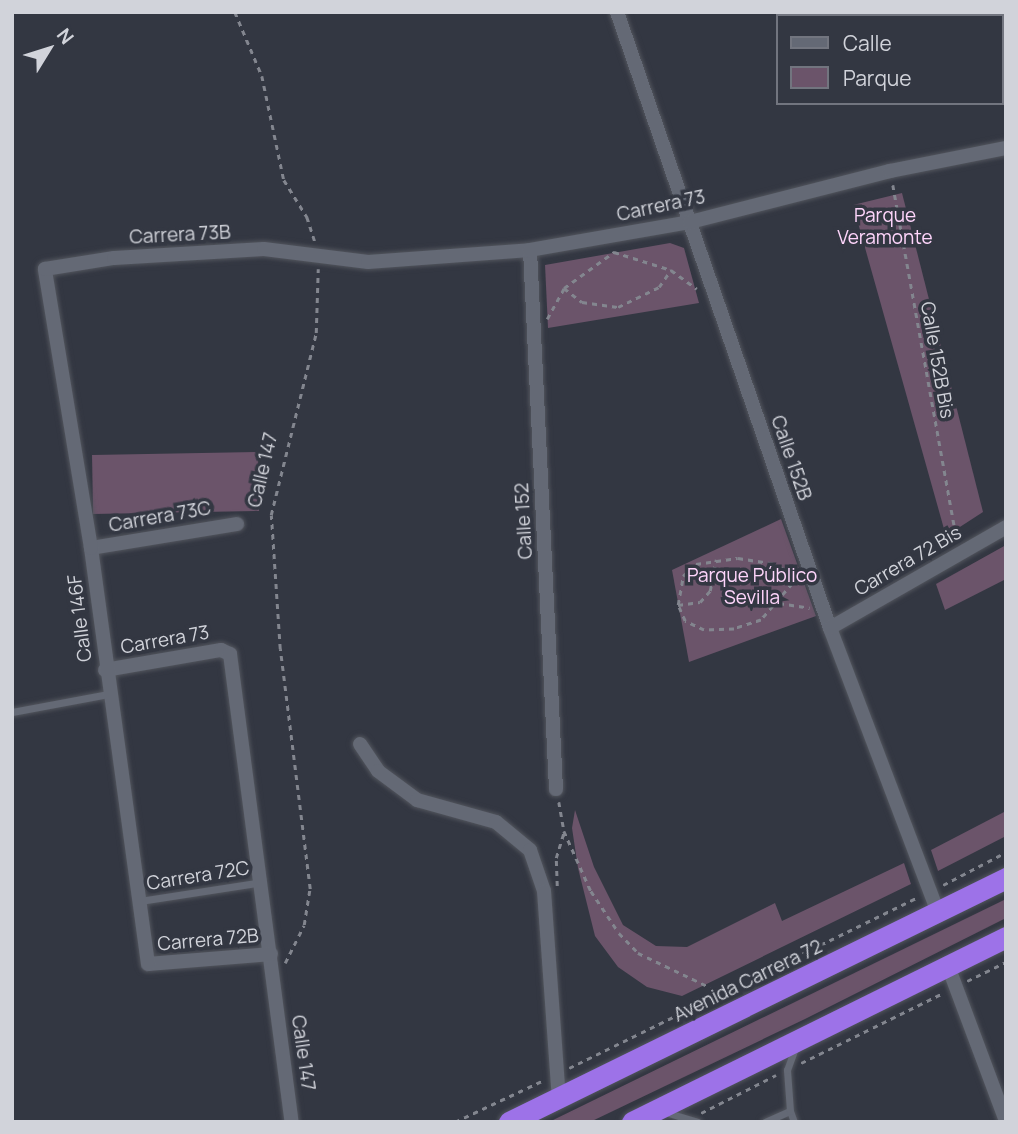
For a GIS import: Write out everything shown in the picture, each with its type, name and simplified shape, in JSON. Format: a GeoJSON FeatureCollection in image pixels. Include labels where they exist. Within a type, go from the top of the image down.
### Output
{"type":"FeatureCollection","features":[{"type":"Feature","properties":{"kind":"highway","name":"Avenida Carrera 72"},"geometry":{"type":"LineString","coordinates":[[509,1122],[1006,878]]}},
{"type":"Feature","properties":{"kind":"highway"},"geometry":{"type":"LineString","coordinates":[[632,1122],[1006,937]]}},
{"type":"Feature","properties":{"kind":"street","name":"Calle 152B"},"geometry":{"type":"LineString","coordinates":[[617,12],[830,628],[938,913]]}},
{"type":"Feature","properties":{"kind":"street","name":"Carrera 73"},"geometry":{"type":"LineString","coordinates":[[318,256],[368,262],[530,250],[690,222],[890,171],[1006,148]]}},
{"type":"Feature","properties":{"kind":"street","name":"Carrera 73B"},"geometry":{"type":"LineString","coordinates":[[45,269],[114,258],[264,249],[318,256]]}},
{"type":"Feature","properties":{"kind":"street","name":"Calle 152"},"geometry":{"type":"LineString","coordinates":[[530,250],[556,789]]}},
{"type":"Feature","properties":{"kind":"street","name":"Calle 146F"},"geometry":{"type":"LineString","coordinates":[[45,269],[91,548],[108,694],[148,964]]}},
{"type":"Feature","properties":{"kind":"street","name":"Carrera 73C"},"geometry":{"type":"LineString","coordinates":[[91,548],[237,524]]}},
{"type":"Feature","properties":{"kind":"street","name":"Carrera 72 Bis"},"geometry":{"type":"LineString","coordinates":[[830,628],[1006,527]]}},
{"type":"Feature","properties":{"kind":"street","name":"Carrera 73"},"geometry":{"type":"LineString","coordinates":[[105,670],[221,650],[230,654]]}},
{"type":"Feature","properties":{"kind":"street","name":"Calle 147"},"geometry":{"type":"LineString","coordinates":[[230,654],[264,882],[292,1122]]}},
{"type":"Feature","properties":{"kind":"street"},"geometry":{"type":"LineString","coordinates":[[360,744],[378,771],[417,800],[496,822],[530,850],[544,891],[559,1098]]}},
{"type":"Feature","properties":{"kind":"street","name":"Carrera 72B"},"geometry":{"type":"LineString","coordinates":[[148,964],[271,954]]}},
{"type":"Feature","properties":{"kind":"street"},"geometry":{"type":"LineString","coordinates":[[948,965],[1006,1121]]}},
{"type":"Feature","properties":{"kind":"lane"},"geometry":{"type":"LineString","coordinates":[[12,712],[108,694]]}},
{"type":"Feature","properties":{"kind":"lane","name":"Carrera 72C"},"geometry":{"type":"LineString","coordinates":[[138,902],[264,882]]}},
{"type":"Feature","properties":{"kind":"lane"},"geometry":{"type":"LineString","coordinates":[[794,1122],[790,1111],[787,1070],[798,1039]]}},
{"type":"Feature","properties":{"kind":"lane"},"geometry":{"type":"LineString","coordinates":[[657,1110],[697,1122]]}},
{"type":"Feature","properties":{"kind":"lane"},"geometry":{"type":"LineString","coordinates":[[765,1122],[790,1111]]}},
{"type":"Feature","properties":{"kind":"path","name":"Calle 147"},"geometry":{"type":"LineString","coordinates":[[235,12],[262,76],[284,180],[307,217],[318,256],[316,333],[271,514],[280,649],[310,890],[304,925],[275,989]]}},
{"type":"Feature","properties":{"kind":"path","name":"Calle 152B Bis"},"geometry":{"type":"LineString","coordinates":[[890,171],[960,553]]}},
{"type":"Feature","properties":{"kind":"path"},"geometry":{"type":"LineString","coordinates":[[534,335],[564,288],[614,252],[671,270],[716,299]]}},
{"type":"Feature","properties":{"kind":"path"},"geometry":{"type":"LineString","coordinates":[[564,288],[582,302],[618,307],[659,287],[671,270]]}},
{"type":"Feature","properties":{"kind":"path"},"geometry":{"type":"LineString","coordinates":[[678,605],[700,602],[710,591],[716,559]]}},
{"type":"Feature","properties":{"kind":"path"},"geometry":{"type":"LineString","coordinates":[[716,559],[771,563],[799,576],[779,603],[761,620],[734,629],[704,629],[685,621],[678,605],[683,576],[696,564],[716,559]]}},
{"type":"Feature","properties":{"kind":"path"},"geometry":{"type":"LineString","coordinates":[[779,603],[824,611]]}},
{"type":"Feature","properties":{"kind":"path"},"geometry":{"type":"LineString","coordinates":[[556,789],[564,831],[597,902],[619,933],[638,953],[724,993]]}},
{"type":"Feature","properties":{"kind":"path"},"geometry":{"type":"LineString","coordinates":[[455,1122],[724,993],[1006,852]]}},
{"type":"Feature","properties":{"kind":"path"},"geometry":{"type":"LineString","coordinates":[[689,1119],[1006,962]]}},
{"type":"Feature","properties":{"kind":"green space","name":"Parque Veramonte"},"geometry":{"type":"Polygon","coordinates":[[[902,193],[983,512],[946,536],[853,205],[902,193]]]}},
{"type":"Feature","properties":{"kind":"green space"},"geometry":{"type":"Polygon","coordinates":[[[670,243],[684,248],[699,303],[548,328],[545,265],[670,243]]]}},
{"type":"Feature","properties":{"kind":"green space"},"geometry":{"type":"Polygon","coordinates":[[[258,452],[259,511],[93,514],[92,455],[258,452]]]}},
{"type":"Feature","properties":{"kind":"green space","name":"Parque Público Sevilla"},"geometry":{"type":"Polygon","coordinates":[[[781,519],[816,616],[689,662],[672,570],[781,519]]]}},
{"type":"Feature","properties":{"kind":"green space"},"geometry":{"type":"Polygon","coordinates":[[[1006,545],[1006,579],[945,610],[936,584],[1006,545]]]}},
{"type":"Feature","properties":{"kind":"green space"},"geometry":{"type":"Polygon","coordinates":[[[575,810],[594,867],[623,925],[656,946],[687,947],[775,903],[782,921],[904,863],[911,884],[682,996],[647,987],[618,967],[595,936],[578,868],[572,828],[575,810]]]}},
{"type":"Feature","properties":{"kind":"green space"},"geometry":{"type":"Polygon","coordinates":[[[1006,811],[1006,836],[938,871],[931,850],[1006,811]]]}},
{"type":"Feature","properties":{"kind":"green space"},"geometry":{"type":"Polygon","coordinates":[[[1006,899],[1006,918],[805,1019],[590,1122],[549,1122],[1006,899]]]}}]}
